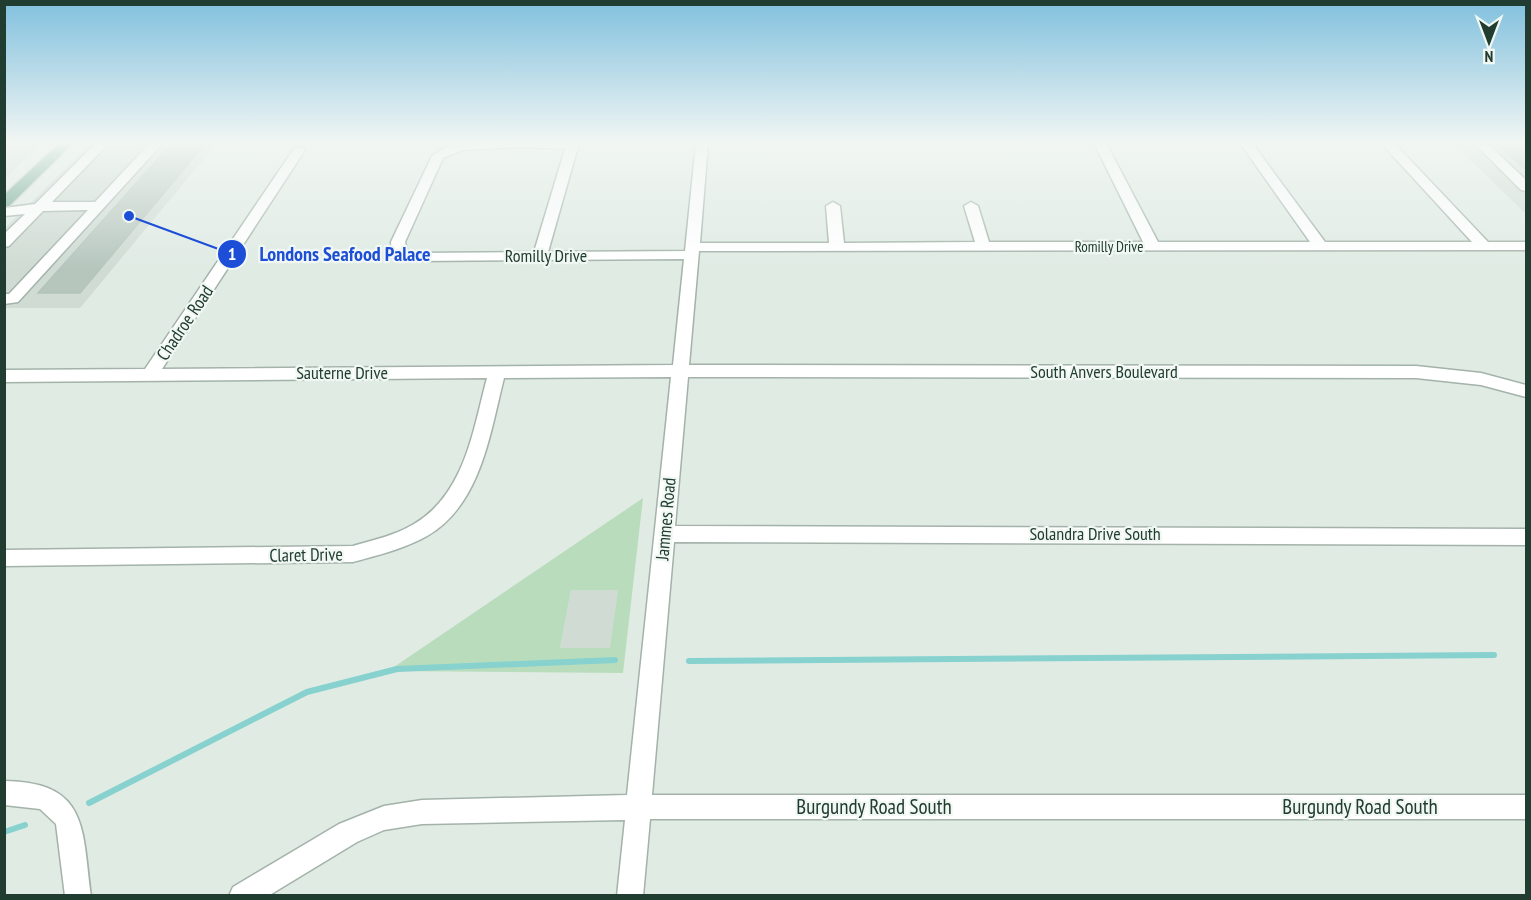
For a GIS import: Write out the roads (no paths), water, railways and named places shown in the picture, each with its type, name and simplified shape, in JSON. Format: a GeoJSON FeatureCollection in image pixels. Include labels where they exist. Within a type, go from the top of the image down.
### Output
{"type":"FeatureCollection","features":[{"type":"Feature","properties":{"kind":"main road"},"geometry":{"type":"LineString","coordinates":[[5,203],[24,185]]}},
{"type":"Feature","properties":{"kind":"street"},"geometry":{"type":"LineString","coordinates":[[4,243],[62,185]]}},
{"type":"Feature","properties":{"kind":"street"},"geometry":{"type":"LineString","coordinates":[[4,299],[13,299],[118,185]]}},
{"type":"Feature","properties":{"kind":"street","name":"Chadroe Road"},"geometry":{"type":"LineString","coordinates":[[150,375],[276,185]]}},
{"type":"Feature","properties":{"kind":"street","name":"Romilly Drive"},"geometry":{"type":"LineString","coordinates":[[425,185],[398,242],[398,248],[402,253],[416,257],[540,256],[837,247],[1527,246]]}},
{"type":"Feature","properties":{"kind":"street"},"geometry":{"type":"LineString","coordinates":[[540,256],[561,185]]}},
{"type":"Feature","properties":{"kind":"street","name":"Jammes Road"},"geometry":{"type":"LineString","coordinates":[[630,896],[698,185]]}},
{"type":"Feature","properties":{"kind":"street"},"geometry":{"type":"LineString","coordinates":[[1121,185],[1153,247]]}},
{"type":"Feature","properties":{"kind":"street"},"geometry":{"type":"LineString","coordinates":[[1276,185],[1321,247]]}},
{"type":"Feature","properties":{"kind":"street"},"geometry":{"type":"LineString","coordinates":[[1427,185],[1484,246]]}},
{"type":"Feature","properties":{"kind":"street"},"geometry":{"type":"LineString","coordinates":[[5,203],[39,208],[63,205],[99,206]]}},
{"type":"Feature","properties":{"kind":"street"},"geometry":{"type":"LineString","coordinates":[[833,206],[837,247]]}},
{"type":"Feature","properties":{"kind":"street"},"geometry":{"type":"LineString","coordinates":[[970,206],[982,247]]}},
{"type":"Feature","properties":{"kind":"street","name":"Sauterne Drive"},"geometry":{"type":"LineString","coordinates":[[4,376],[679,371]]}},
{"type":"Feature","properties":{"kind":"street","name":"South Anvers Boulevard"},"geometry":{"type":"LineString","coordinates":[[679,371],[1416,372],[1481,379],[1527,390]]}},
{"type":"Feature","properties":{"kind":"street","name":"Claret Drive"},"geometry":{"type":"LineString","coordinates":[[4,558],[353,554],[382,548],[427,527],[443,514],[457,496],[467,480],[497,372]]}},
{"type":"Feature","properties":{"kind":"street","name":"Solandra Drive South"},"geometry":{"type":"LineString","coordinates":[[664,534],[1527,537]]}},
{"type":"Feature","properties":{"kind":"street"},"geometry":{"type":"LineString","coordinates":[[4,793],[35,795],[51,801],[62,809],[68,820],[78,896]]}},
{"type":"Feature","properties":{"kind":"street","name":"Burgundy Road South"},"geometry":{"type":"LineString","coordinates":[[242,896],[348,833],[384,818],[422,812],[638,807],[1527,807]]}},
{"type":"Feature","properties":{"kind":"waterway"},"geometry":{"type":"LineString","coordinates":[[689,661],[1494,655]]}},
{"type":"Feature","properties":{"kind":"waterway"},"geometry":{"type":"LineString","coordinates":[[89,803],[307,692],[397,669],[615,660]]}},
{"type":"Feature","properties":{"kind":"waterway"},"geometry":{"type":"LineString","coordinates":[[4,832],[25,825]]}},
{"type":"Feature","properties":{"kind":"place","name":"Londons Seafood Palace"},"geometry":{"type":"Point","coordinates":[129,216]}}]}
